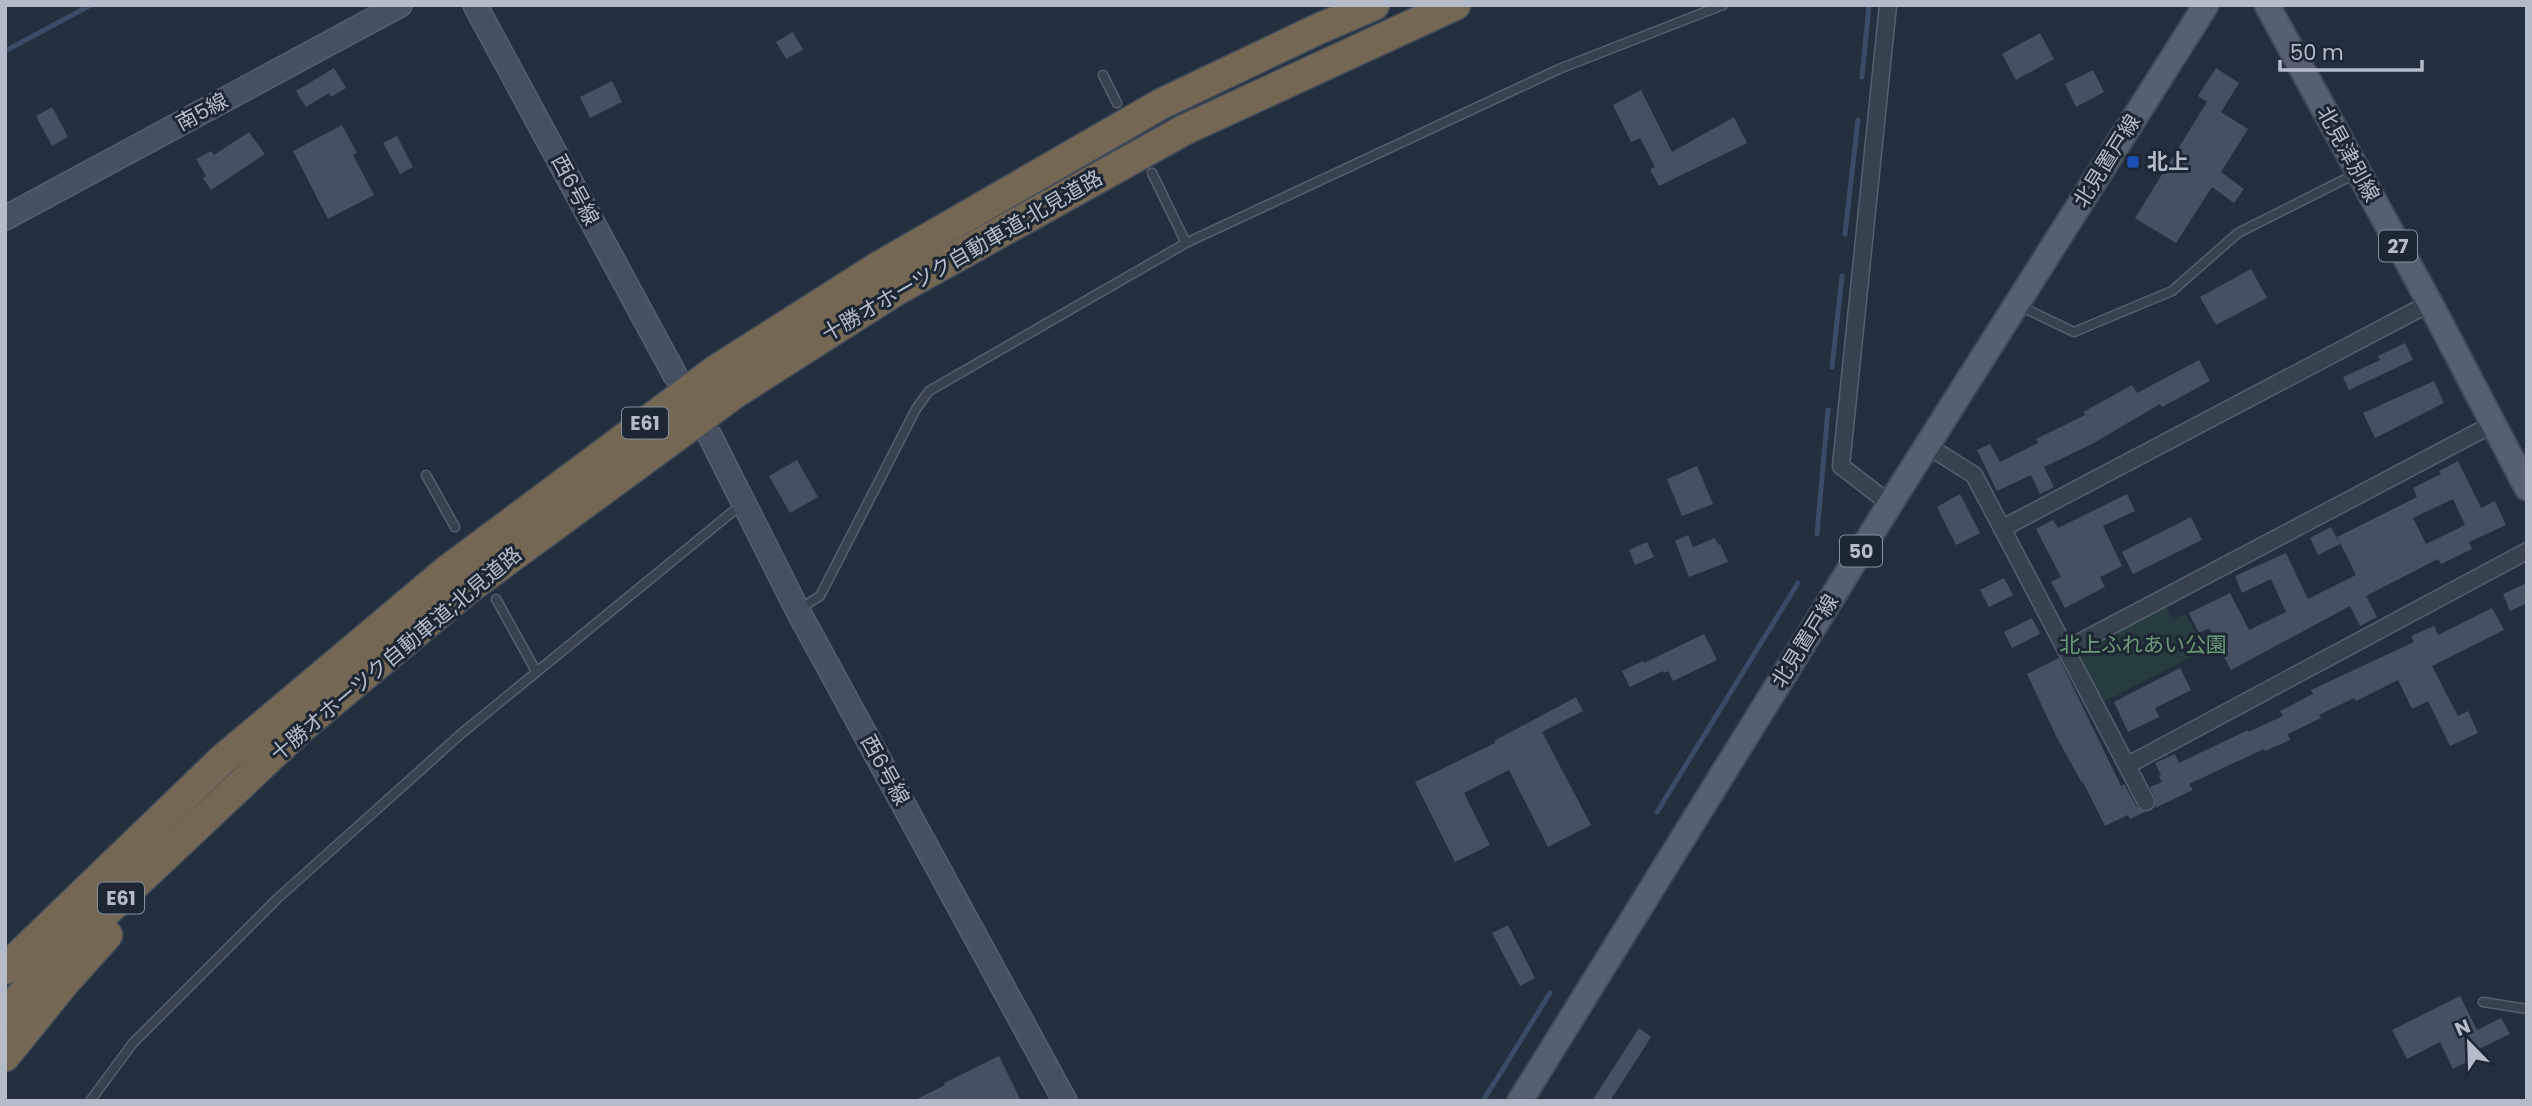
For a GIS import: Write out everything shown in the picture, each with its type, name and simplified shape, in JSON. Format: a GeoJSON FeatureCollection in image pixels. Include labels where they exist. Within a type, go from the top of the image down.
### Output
{"type":"FeatureCollection","features":[{"type":"Feature","properties":{"kind":"highway","name":"十勝オホーツク自動車道;北見道路"},"geometry":{"type":"LineString","coordinates":[[5,969],[222,760],[448,570],[715,371],[880,266],[1161,104],[1374,5]]}},
{"type":"Feature","properties":{"kind":"highway","name":"十勝オホーツク自動車道;北見道路"},"geometry":{"type":"LineString","coordinates":[[5,1014],[44,970],[303,726],[469,588],[735,393],[892,292],[1184,130],[1455,5]]}},
{"type":"Feature","properties":{"kind":"highway"},"geometry":{"type":"LineString","coordinates":[[5,1056],[64,983],[240,785]]}},
{"type":"Feature","properties":{"kind":"main road","name":"北見置戸線"},"geometry":{"type":"LineString","coordinates":[[1520,1101],[1890,504],[2206,5]]}},
{"type":"Feature","properties":{"kind":"main road","name":"北見津別線"},"geometry":{"type":"LineString","coordinates":[[2267,5],[2430,303],[2527,488]]}},
{"type":"Feature","properties":{"kind":"street","name":"南5線"},"geometry":{"type":"LineString","coordinates":[[5,218],[400,5]]}},
{"type":"Feature","properties":{"kind":"street","name":"西6号線"},"geometry":{"type":"LineString","coordinates":[[475,5],[674,375]]}},
{"type":"Feature","properties":{"kind":"street"},"geometry":{"type":"LineString","coordinates":[[1888,5],[1841,466],[1890,504]]}},
{"type":"Feature","properties":{"kind":"street"},"geometry":{"type":"LineString","coordinates":[[2003,528],[2430,303]]}},
{"type":"Feature","properties":{"kind":"street"},"geometry":{"type":"LineString","coordinates":[[2067,649],[2493,424]]}},
{"type":"Feature","properties":{"kind":"street","name":"西6号線"},"geometry":{"type":"LineString","coordinates":[[710,436],[798,611],[1065,1101]]}},
{"type":"Feature","properties":{"kind":"street"},"geometry":{"type":"LineString","coordinates":[[1928,446],[1974,475],[2146,802]]}},
{"type":"Feature","properties":{"kind":"street"},"geometry":{"type":"LineString","coordinates":[[2128,765],[2527,551]]}},
{"type":"Feature","properties":{"kind":"lane"},"geometry":{"type":"LineString","coordinates":[[798,611],[820,596],[916,409],[929,391],[1186,243],[1559,69],[1723,5]]}},
{"type":"Feature","properties":{"kind":"lane"},"geometry":{"type":"LineString","coordinates":[[1103,75],[1117,103]]}},
{"type":"Feature","properties":{"kind":"lane"},"geometry":{"type":"LineString","coordinates":[[2017,304],[2074,332],[2172,291],[2238,233],[2358,172]]}},
{"type":"Feature","properties":{"kind":"lane"},"geometry":{"type":"LineString","coordinates":[[1152,173],[1186,243]]}},
{"type":"Feature","properties":{"kind":"lane"},"geometry":{"type":"LineString","coordinates":[[426,475],[455,527]]}},
{"type":"Feature","properties":{"kind":"lane"},"geometry":{"type":"LineString","coordinates":[[90,1101],[133,1044],[278,898],[462,733],[743,503]]}},
{"type":"Feature","properties":{"kind":"lane"},"geometry":{"type":"LineString","coordinates":[[496,599],[536,671]]}},
{"type":"Feature","properties":{"kind":"lane"},"geometry":{"type":"LineString","coordinates":[[2483,1002],[2527,1009]]}},
{"type":"Feature","properties":{"kind":"green space","name":"北上ふれあい公園"},"geometry":{"type":"Polygon","coordinates":[[[2161,599],[2173,620],[2185,614],[2205,650],[2097,705],[2067,649],[2161,599]]]}},
{"type":"Feature","properties":{"kind":"building"},"geometry":{"type":"Polygon","coordinates":[[[793,32],[803,50],[786,59],[776,42],[793,32]]]}},
{"type":"Feature","properties":{"kind":"building"},"geometry":{"type":"Polygon","coordinates":[[[2040,33],[2054,59],[2016,80],[2002,54],[2040,33]]]}},
{"type":"Feature","properties":{"kind":"building"},"geometry":{"type":"Polygon","coordinates":[[[334,68],[346,88],[331,97],[329,93],[306,107],[296,91],[334,68]]]}},
{"type":"Feature","properties":{"kind":"building"},"geometry":{"type":"Polygon","coordinates":[[[2216,68],[2239,83],[2221,112],[2248,129],[2221,172],[2244,189],[2234,203],[2212,187],[2176,243],[2135,218],[2207,102],[2198,96],[2216,68]]]}},
{"type":"Feature","properties":{"kind":"building"},"geometry":{"type":"Polygon","coordinates":[[[2093,70],[2104,92],[2076,107],[2065,84],[2093,70]]]}},
{"type":"Feature","properties":{"kind":"building"},"geometry":{"type":"Polygon","coordinates":[[[612,81],[622,102],[590,118],[580,97],[612,81]]]}},
{"type":"Feature","properties":{"kind":"building"},"geometry":{"type":"Polygon","coordinates":[[[1641,90],[1672,152],[1734,117],[1747,143],[1659,186],[1650,169],[1655,167],[1640,138],[1631,142],[1613,105],[1641,90]]]}},
{"type":"Feature","properties":{"kind":"building"},"geometry":{"type":"Polygon","coordinates":[[[52,107],[68,137],[52,146],[36,116],[52,107]]]}},
{"type":"Feature","properties":{"kind":"building"},"geometry":{"type":"Polygon","coordinates":[[[342,125],[357,153],[353,155],[374,195],[328,219],[293,151],[342,125]]]}},
{"type":"Feature","properties":{"kind":"building"},"geometry":{"type":"Polygon","coordinates":[[[249,132],[265,154],[211,190],[196,159],[211,151],[214,155],[249,132]]]}},
{"type":"Feature","properties":{"kind":"building"},"geometry":{"type":"Polygon","coordinates":[[[397,136],[413,167],[400,174],[383,143],[397,136]]]}},
{"type":"Feature","properties":{"kind":"building"},"geometry":{"type":"Polygon","coordinates":[[[2251,269],[2267,298],[2216,325],[2200,297],[2251,269]]]}},
{"type":"Feature","properties":{"kind":"building"},"geometry":{"type":"Polygon","coordinates":[[[2405,343],[2413,360],[2349,390],[2343,377],[2380,360],[2378,356],[2405,343]]]}},
{"type":"Feature","properties":{"kind":"building"},"geometry":{"type":"Polygon","coordinates":[[[2199,360],[2210,381],[2162,407],[2160,404],[2092,444],[2044,467],[2054,487],[2040,494],[2031,475],[1997,491],[1977,450],[1990,444],[2000,462],[2038,443],[2036,439],[2085,415],[2083,412],[2132,385],[2137,393],[2199,360]]]}},
{"type":"Feature","properties":{"kind":"building"},"geometry":{"type":"Polygon","coordinates":[[[2434,381],[2444,403],[2375,438],[2363,413],[2434,381]]]}},
{"type":"Feature","properties":{"kind":"building"},"geometry":{"type":"Polygon","coordinates":[[[797,460],[818,497],[790,513],[769,476],[797,460]]]}},
{"type":"Feature","properties":{"kind":"building"},"geometry":{"type":"Polygon","coordinates":[[[2458,461],[2481,508],[2495,501],[2506,525],[2469,542],[2472,549],[2441,564],[2438,559],[2366,596],[2377,617],[2360,626],[2350,606],[2231,670],[2209,628],[2199,633],[2189,613],[2230,593],[2249,630],[2286,612],[2271,579],[2242,593],[2235,576],[2286,553],[2308,599],[2356,575],[2337,537],[2417,497],[2413,488],[2441,474],[2439,471],[2458,461]],[[2453,499],[2413,518],[2426,544],[2465,525],[2453,499]]]}},
{"type":"Feature","properties":{"kind":"building"},"geometry":{"type":"Polygon","coordinates":[[[1697,466],[1713,504],[1682,516],[1667,479],[1697,466]]]}},
{"type":"Feature","properties":{"kind":"building"},"geometry":{"type":"Polygon","coordinates":[[[1960,494],[1980,533],[1956,545],[1937,507],[1960,494]]]}},
{"type":"Feature","properties":{"kind":"building"},"geometry":{"type":"Polygon","coordinates":[[[2127,494],[2135,511],[2103,526],[2122,566],[2100,577],[2105,587],[2065,608],[2051,582],[2061,577],[2036,529],[2053,520],[2058,528],[2127,494]]]}},
{"type":"Feature","properties":{"kind":"building"},"geometry":{"type":"Polygon","coordinates":[[[2191,517],[2202,540],[2133,574],[2122,552],[2191,517]]]}},
{"type":"Feature","properties":{"kind":"building"},"geometry":{"type":"Polygon","coordinates":[[[2331,527],[2340,544],[2318,555],[2310,538],[2331,527]]]}},
{"type":"Feature","properties":{"kind":"building"},"geometry":{"type":"Polygon","coordinates":[[[1688,535],[1693,547],[1715,538],[1728,562],[1689,577],[1675,541],[1688,535]]]}},
{"type":"Feature","properties":{"kind":"building"},"geometry":{"type":"Polygon","coordinates":[[[1647,542],[1654,557],[1635,565],[1629,550],[1647,542]]]}},
{"type":"Feature","properties":{"kind":"building"},"geometry":{"type":"Polygon","coordinates":[[[2004,578],[2013,595],[1989,607],[1980,590],[2004,578]]]}},
{"type":"Feature","properties":{"kind":"building"},"geometry":{"type":"Polygon","coordinates":[[[2527,583],[2527,603],[2510,611],[2503,594],[2527,583]]]}},
{"type":"Feature","properties":{"kind":"building"},"geometry":{"type":"Polygon","coordinates":[[[2492,608],[2504,630],[2432,666],[2458,716],[2468,711],[2478,733],[2450,746],[2428,701],[2412,709],[2398,680],[2356,701],[2354,698],[2319,715],[2321,718],[2288,734],[2290,740],[2265,751],[2264,749],[2189,784],[2193,790],[2155,808],[2156,802],[2150,787],[2162,782],[2155,763],[2175,754],[2179,763],[2283,716],[2280,711],[2313,694],[2311,690],[2414,642],[2411,636],[2434,626],[2438,635],[2492,608]]]}},
{"type":"Feature","properties":{"kind":"building"},"geometry":{"type":"Polygon","coordinates":[[[2032,618],[2040,634],[2012,648],[2004,632],[2032,618]]]}},
{"type":"Feature","properties":{"kind":"building"},"geometry":{"type":"Polygon","coordinates":[[[1704,634],[1717,660],[1673,681],[1668,671],[1663,671],[1630,687],[1622,671],[1704,634]]]}},
{"type":"Feature","properties":{"kind":"building"},"geometry":{"type":"Polygon","coordinates":[[[2059,658],[2121,786],[2124,784],[2137,807],[2145,812],[2130,819],[2128,815],[2105,826],[2057,738],[2027,674],[2059,658]]]}},
{"type":"Feature","properties":{"kind":"building"},"geometry":{"type":"Polygon","coordinates":[[[2180,668],[2191,690],[2155,708],[2159,717],[2128,732],[2114,702],[2180,668]]]}},
{"type":"Feature","properties":{"kind":"building"},"geometry":{"type":"Polygon","coordinates":[[[1576,697],[1583,711],[1542,732],[1591,825],[1548,847],[1509,770],[1464,793],[1490,845],[1455,862],[1415,782],[1495,743],[1494,741],[1576,697]]]}},
{"type":"Feature","properties":{"kind":"building"},"geometry":{"type":"Polygon","coordinates":[[[1508,925],[1535,978],[1520,986],[1492,933],[1508,925]]]}},
{"type":"Feature","properties":{"kind":"building"},"geometry":{"type":"Polygon","coordinates":[[[2460,996],[2477,1030],[2501,1018],[2510,1034],[2477,1050],[2480,1055],[2453,1069],[2440,1042],[2407,1059],[2392,1030],[2460,996]]]}},
{"type":"Feature","properties":{"kind":"building"},"geometry":{"type":"Polygon","coordinates":[[[1639,1028],[1651,1037],[1610,1101],[1592,1101],[1639,1028]]]}},
{"type":"Feature","properties":{"kind":"building"},"geometry":{"type":"Polygon","coordinates":[[[999,1056],[1021,1101],[913,1101],[945,1085],[944,1083],[999,1056]]]}},
{"type":"Feature","properties":{"kind":"waterway"},"geometry":{"type":"LineString","coordinates":[[5,51],[91,5]]}},
{"type":"Feature","properties":{"kind":"waterway"},"geometry":{"type":"LineString","coordinates":[[1862,77],[1869,5]]}},
{"type":"Feature","properties":{"kind":"waterway"},"geometry":{"type":"LineString","coordinates":[[1845,234],[1858,120]]}},
{"type":"Feature","properties":{"kind":"waterway"},"geometry":{"type":"LineString","coordinates":[[1832,367],[1842,276]]}},
{"type":"Feature","properties":{"kind":"waterway"},"geometry":{"type":"LineString","coordinates":[[1817,534],[1828,410]]}},
{"type":"Feature","properties":{"kind":"waterway"},"geometry":{"type":"LineString","coordinates":[[1657,812],[1798,583]]}},
{"type":"Feature","properties":{"kind":"waterway"},"geometry":{"type":"LineString","coordinates":[[1483,1101],[1550,993]]}},
{"type":"Feature","properties":{"kind":"place","name":"北上"},"geometry":{"type":"Point","coordinates":[2133,162]}}]}
